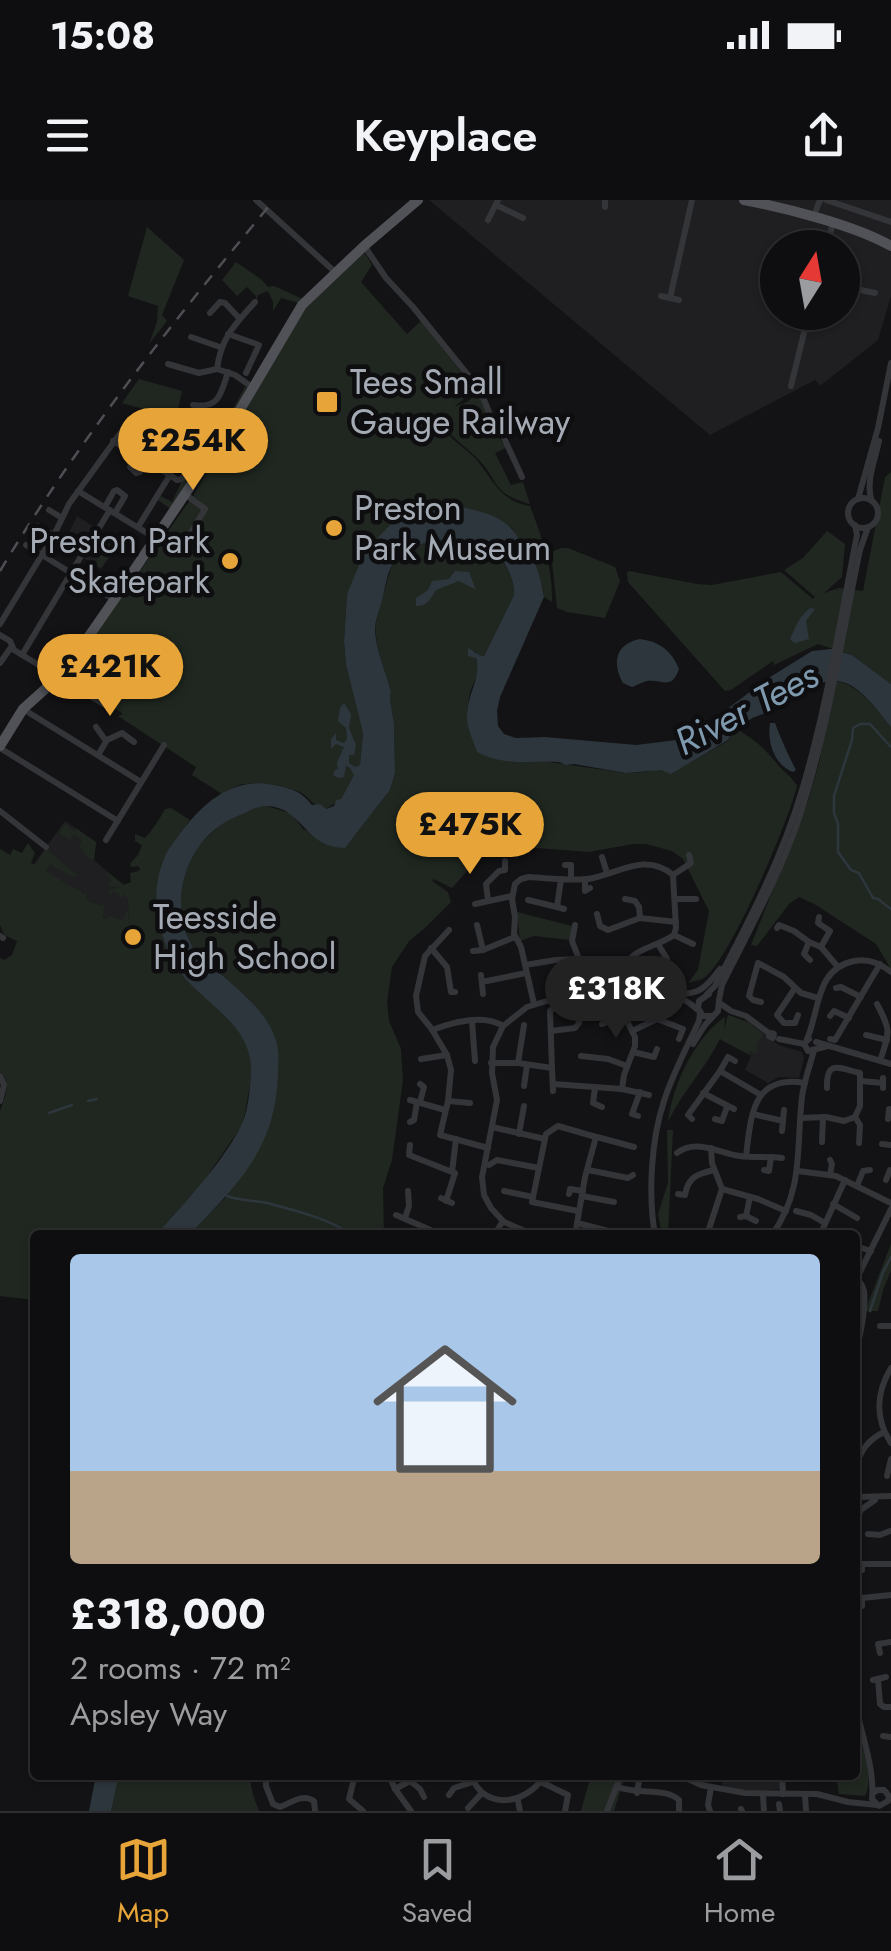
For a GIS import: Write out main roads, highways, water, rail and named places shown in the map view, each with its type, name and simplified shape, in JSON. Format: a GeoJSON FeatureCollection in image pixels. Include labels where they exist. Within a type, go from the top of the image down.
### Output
{"type":"FeatureCollection","features":[{"type":"Feature","properties":{"kind":"main road"},"geometry":{"type":"LineString","coordinates":[[0,747],[23,708],[60,678],[186,495],[302,305],[418,200]]}},
{"type":"Feature","properties":{"kind":"main road"},"geometry":{"type":"LineString","coordinates":[[744,200],[891,243]]}},
{"type":"Feature","properties":{"kind":"main road"},"geometry":{"type":"LineString","coordinates":[[767,200],[816,213],[891,243]]}},
{"type":"Feature","properties":{"kind":"water","name":"River Tees"},"geometry":{"type":"Polygon","coordinates":[[[457,506],[500,520],[524,540],[537,568],[544,597],[500,697],[498,726],[504,734],[636,745],[677,740],[702,728],[812,651],[831,649],[852,655],[891,684],[891,727],[858,690],[830,681],[807,688],[752,718],[728,740],[671,774],[661,770],[626,773],[487,756],[477,752],[468,724],[477,664],[476,658],[468,656],[468,648],[484,656],[514,595],[511,576],[491,548],[469,540],[428,542],[405,551],[388,573],[375,627],[391,691],[394,723],[395,773],[390,790],[345,848],[321,842],[289,813],[265,806],[223,824],[196,850],[188,867],[181,903],[189,940],[269,1025],[278,1053],[276,1100],[262,1144],[223,1199],[194,1230],[160,1230],[233,1141],[245,1114],[251,1074],[244,1040],[185,978],[168,952],[156,904],[164,857],[208,803],[232,789],[259,783],[280,786],[326,809],[341,799],[354,775],[346,766],[344,777],[333,775],[344,747],[336,744],[331,749],[331,739],[336,733],[336,740],[344,743],[347,739],[346,728],[338,721],[344,703],[351,714],[349,728],[356,745],[349,763],[355,767],[360,765],[363,733],[346,665],[347,594],[365,551],[392,523],[428,510],[457,506]]]}},
{"type":"Feature","properties":{"kind":"water"},"geometry":{"type":"Polygon","coordinates":[[[455,571],[469,572],[476,590],[459,581],[436,590],[426,603],[416,606],[416,598],[428,590],[432,581],[449,579],[455,571]]]}},
{"type":"Feature","properties":{"kind":"water"},"geometry":{"type":"Polygon","coordinates":[[[810,608],[815,609],[806,621],[809,639],[795,643],[790,639],[810,608]]]}},
{"type":"Feature","properties":{"kind":"water"},"geometry":{"type":"Polygon","coordinates":[[[640,639],[659,645],[673,657],[679,669],[673,680],[647,681],[632,687],[623,683],[618,655],[625,645],[640,639]]]}},
{"type":"Feature","properties":{"kind":"water"},"geometry":{"type":"Polygon","coordinates":[[[770,723],[775,723],[796,770],[793,772],[773,752],[770,723]]]}},
{"type":"Feature","properties":{"kind":"water"},"geometry":{"type":"Polygon","coordinates":[[[95,1780],[118,1780],[111,1811],[89,1811],[95,1780]]]}},
{"type":"Feature","properties":{"kind":"waterway"},"geometry":{"type":"LineString","coordinates":[[891,747],[870,724],[853,728],[834,796],[838,852],[851,870],[859,873],[873,898],[891,909]]}},
{"type":"Feature","properties":{"kind":"waterway"},"geometry":{"type":"LineString","coordinates":[[88,1101],[97,1099]]}},
{"type":"Feature","properties":{"kind":"waterway"},"geometry":{"type":"LineString","coordinates":[[49,1113],[72,1105]]}},
{"type":"Feature","properties":{"kind":"waterway"},"geometry":{"type":"LineString","coordinates":[[227,1196],[301,1212],[344,1230]]}},
{"type":"Feature","properties":{"kind":"waterway"},"geometry":{"type":"LineString","coordinates":[[870,1311],[891,1257]]}},
{"type":"Feature","properties":{"kind":"railway"},"geometry":{"type":"LineString","coordinates":[[0,571],[130,380],[274,200]]}},
{"type":"Feature","properties":{"kind":"place","name":"Tees Small Gauge Railway"},"geometry":{"type":"Point","coordinates":[327,402]}},
{"type":"Feature","properties":{"kind":"place","name":"Preston Park Museum"},"geometry":{"type":"Point","coordinates":[334,528]}},
{"type":"Feature","properties":{"kind":"place","name":"Preston Park Skatepark"},"geometry":{"type":"Point","coordinates":[230,561]}},
{"type":"Feature","properties":{"kind":"place","name":"Teesside High School"},"geometry":{"type":"Point","coordinates":[133,937]}}]}
